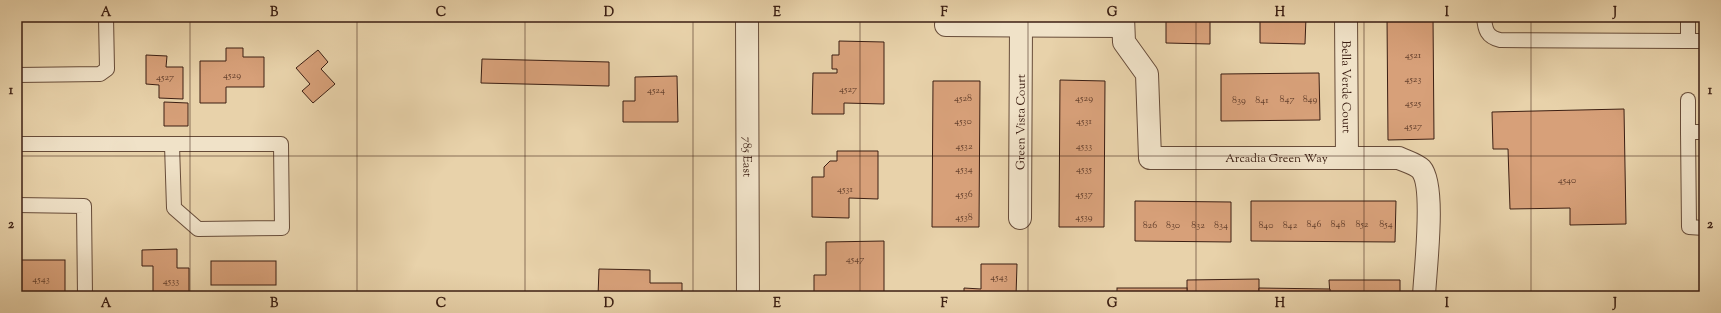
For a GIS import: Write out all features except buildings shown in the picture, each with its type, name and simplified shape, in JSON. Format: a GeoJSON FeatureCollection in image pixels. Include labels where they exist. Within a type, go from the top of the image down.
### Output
{"type":"FeatureCollection","features":[{"type":"Feature","properties":{"kind":"street","name":"785 East"},"geometry":{"type":"LineString","coordinates":[[748,17],[748,296]]}},
{"type":"Feature","properties":{"kind":"street","name":"Bella Verde Court"},"geometry":{"type":"LineString","coordinates":[[1346,17],[1347,158]]}},
{"type":"Feature","properties":{"kind":"street","name":"Arcadia Green Way"},"geometry":{"type":"LineString","coordinates":[[1123,21],[1124,42],[1147,74],[1150,158],[1399,158],[1420,168],[1426,178],[1429,199],[1424,296]]}},
{"type":"Feature","properties":{"kind":"street"},"geometry":{"type":"LineString","coordinates":[[946,26],[1021,26],[1123,21]]}},
{"type":"Feature","properties":{"kind":"street","name":"Green Vista Court"},"geometry":{"type":"LineString","coordinates":[[1020,218],[1021,26]]}},
{"type":"Feature","properties":{"kind":"lane"},"geometry":{"type":"LineString","coordinates":[[17,75],[100,74],[107,69],[106,17]]}},
{"type":"Feature","properties":{"kind":"lane"},"geometry":{"type":"LineString","coordinates":[[1484,17],[1486,31],[1491,38],[1500,40],[1704,41]]}},
{"type":"Feature","properties":{"kind":"lane"},"geometry":{"type":"LineString","coordinates":[[1688,17],[1688,41]]}},
{"type":"Feature","properties":{"kind":"lane"},"geometry":{"type":"LineString","coordinates":[[1688,100],[1688,227],[1704,228]]}},
{"type":"Feature","properties":{"kind":"lane"},"geometry":{"type":"LineString","coordinates":[[1688,132],[1704,132]]}},
{"type":"Feature","properties":{"kind":"lane"},"geometry":{"type":"LineString","coordinates":[[17,144],[281,144],[282,228],[198,229],[174,208],[172,145]]}},
{"type":"Feature","properties":{"kind":"lane"},"geometry":{"type":"LineString","coordinates":[[17,206],[84,206],[85,296]]}}]}
